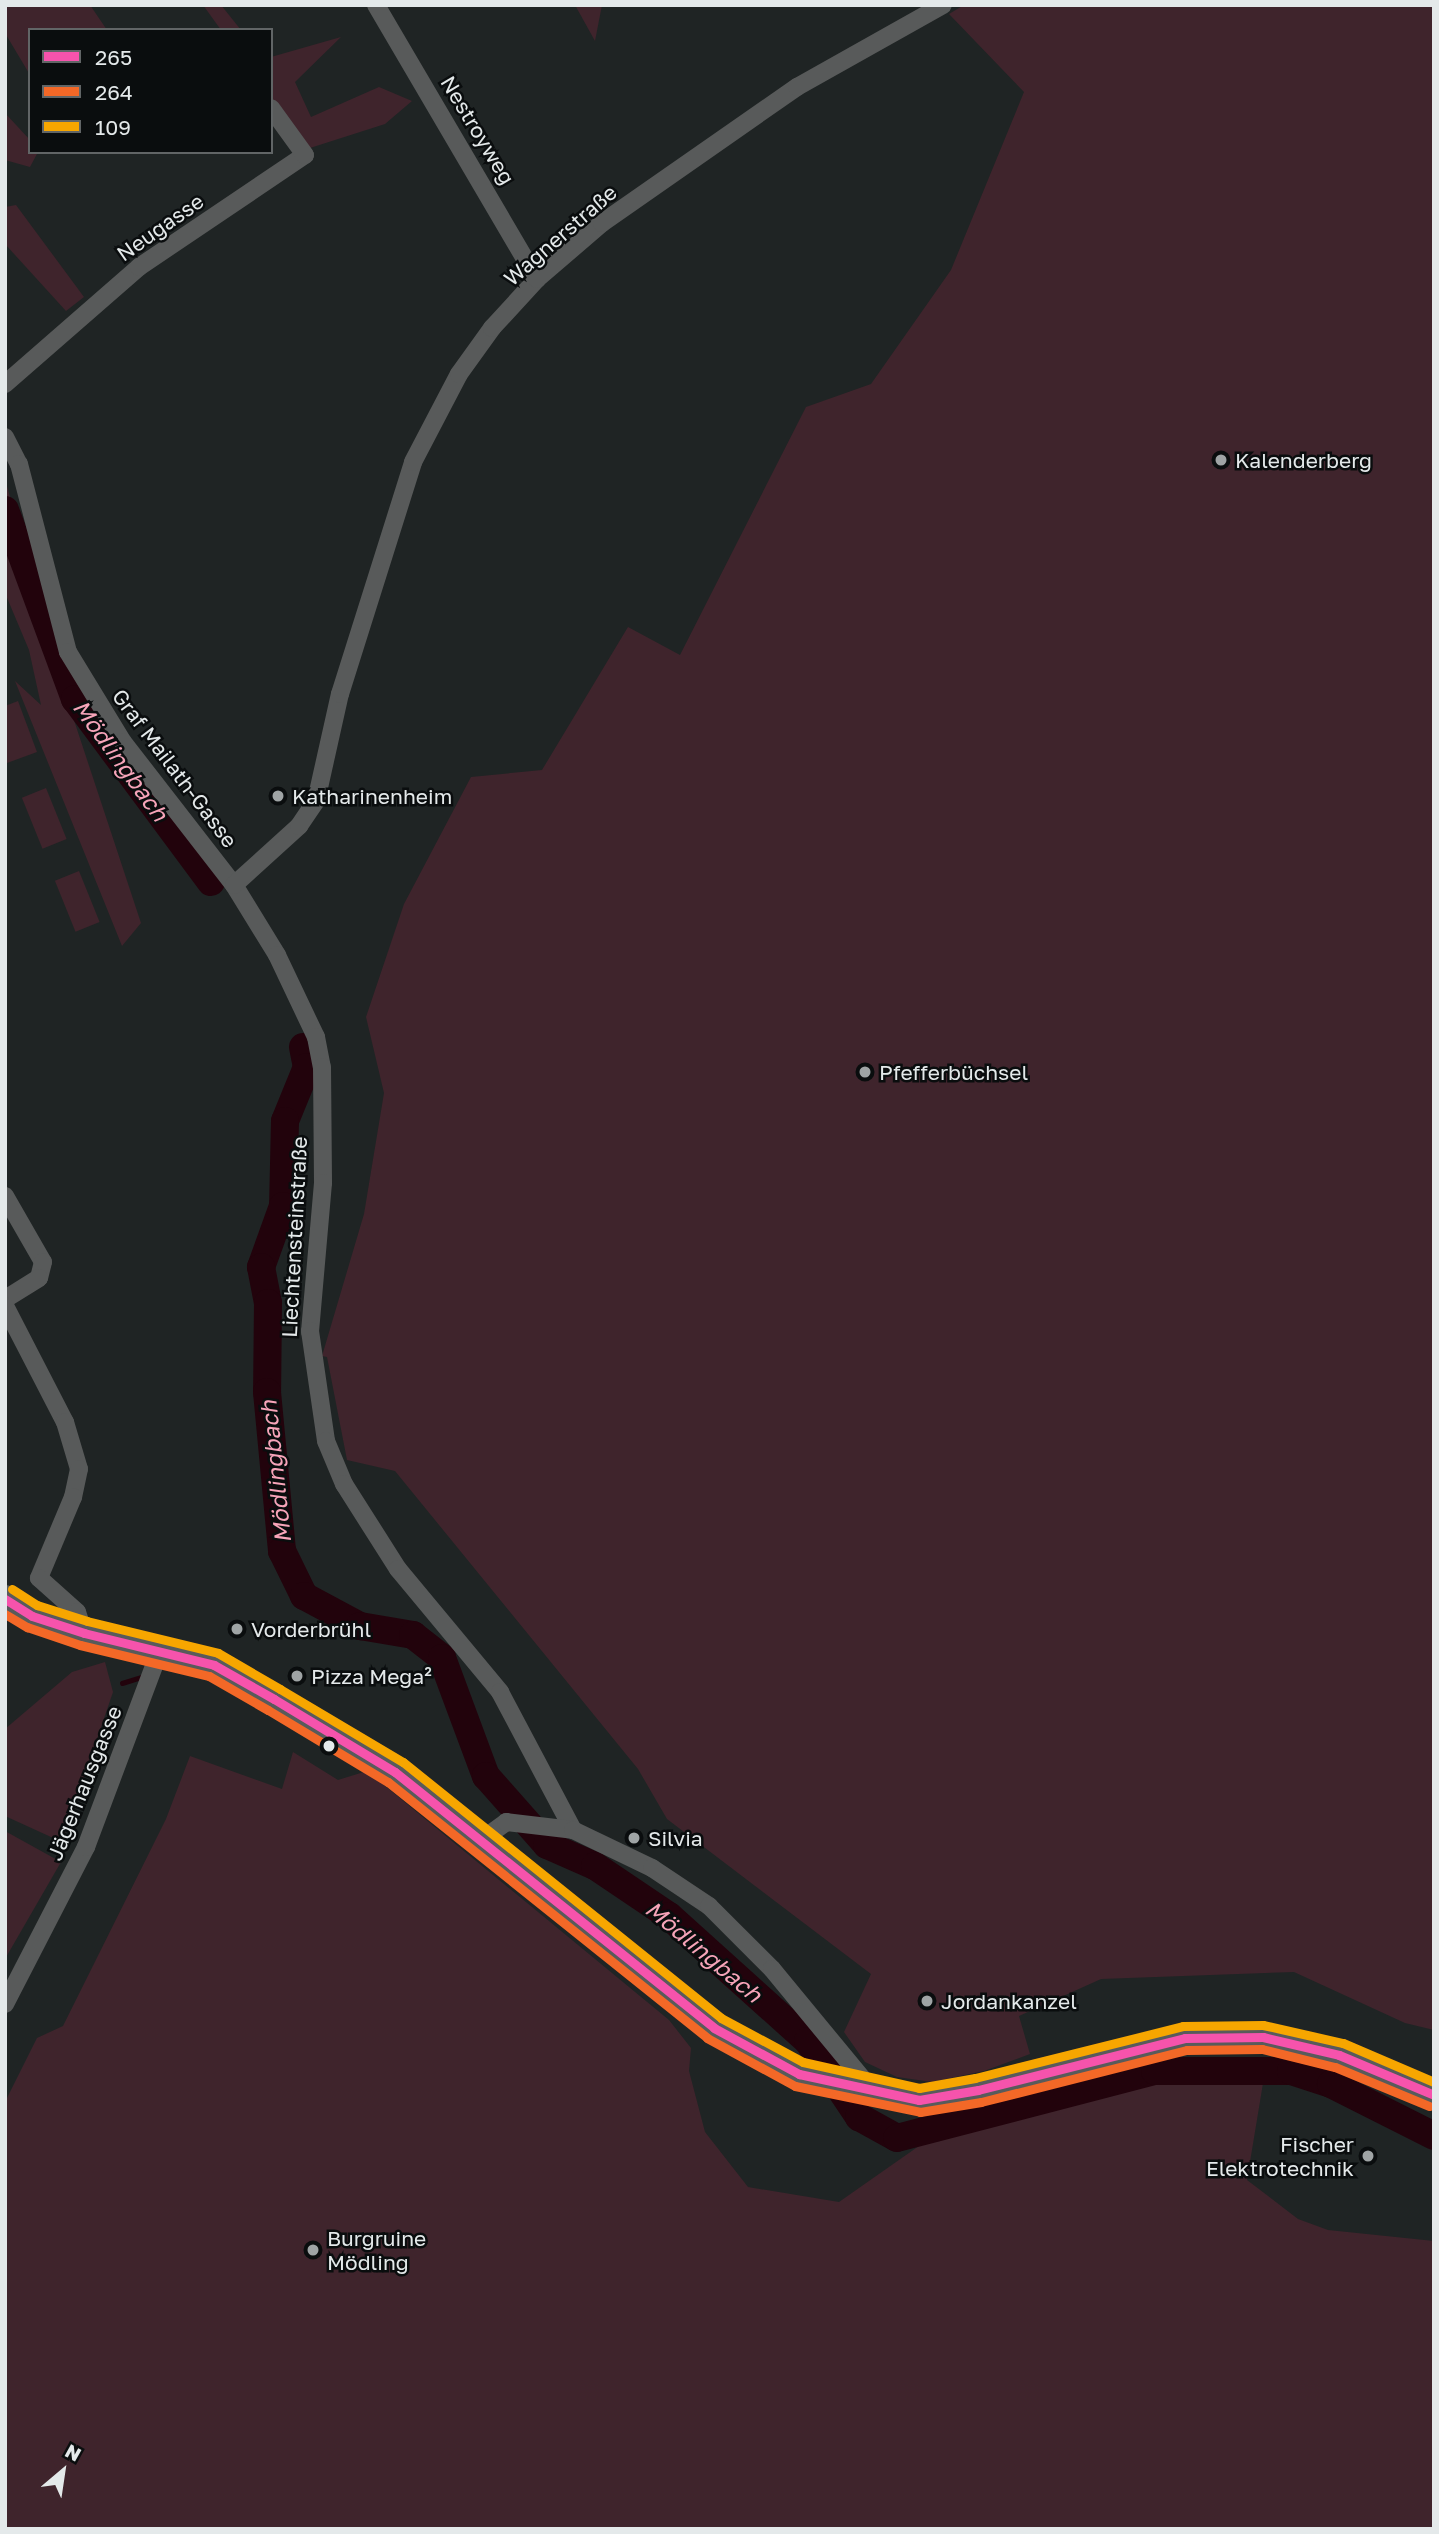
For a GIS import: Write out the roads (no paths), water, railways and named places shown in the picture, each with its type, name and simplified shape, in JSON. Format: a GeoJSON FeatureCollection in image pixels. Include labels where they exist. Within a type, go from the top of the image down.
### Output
{"type":"FeatureCollection","features":[{"type":"Feature","properties":{"kind":"main road"},"geometry":{"type":"LineString","coordinates":[[5,1599],[32,1616],[84,1633],[214,1665],[261,1690],[395,1772],[483,1839],[714,2028],[799,2074],[866,2091],[919,2100],[978,2090],[1185,2038],[1263,2037],[1339,2055],[1434,2095]]}},
{"type":"Feature","properties":{"kind":"street","name":"Nestroyweg"},"geometry":{"type":"LineString","coordinates":[[376,5],[537,279]]}},
{"type":"Feature","properties":{"kind":"street","name":"Wagnerstraße"},"geometry":{"type":"LineString","coordinates":[[234,885],[299,826],[316,801],[366,604],[413,462],[459,374],[537,279],[602,223],[797,87],[943,5]]}},
{"type":"Feature","properties":{"kind":"street","name":"Neugasse"},"geometry":{"type":"LineString","coordinates":[[5,384],[139,267],[305,155],[273,110]]}},
{"type":"Feature","properties":{"kind":"street","name":"Graf Mailath-Gasse"},"geometry":{"type":"LineString","coordinates":[[5,438],[19,464],[68,652],[123,742],[234,885]]}},
{"type":"Feature","properties":{"kind":"street","name":"Liechtensteinstraße"},"geometry":{"type":"LineString","coordinates":[[234,885],[307,1015],[322,1067],[323,1183],[310,1331],[326,1441],[344,1484],[398,1569],[500,1692],[573,1830]]}},
{"type":"Feature","properties":{"kind":"street"},"geometry":{"type":"LineString","coordinates":[[5,1196],[43,1262],[39,1279],[5,1299]]}},
{"type":"Feature","properties":{"kind":"street"},"geometry":{"type":"LineString","coordinates":[[5,1306],[65,1422],[79,1469],[73,1497],[38,1577],[77,1612],[84,1633]]}},
{"type":"Feature","properties":{"kind":"street","name":"Jägerhausgasse"},"geometry":{"type":"LineString","coordinates":[[5,2004],[86,1847],[160,1650]]}},
{"type":"Feature","properties":{"kind":"street"},"geometry":{"type":"LineString","coordinates":[[483,1839],[506,1822],[573,1830],[652,1868],[709,1906],[772,1969],[866,2091]]}},
{"type":"Feature","properties":{"kind":"waterway","name":"Mödlingbach"},"geometry":{"type":"LineString","coordinates":[[5,510],[75,699],[211,882]]}},
{"type":"Feature","properties":{"kind":"waterway","name":"Mödlingbach"},"geometry":{"type":"LineString","coordinates":[[303,1047],[307,1067],[285,1121],[283,1206],[261,1267],[268,1303],[267,1392],[282,1551],[304,1596],[360,1626],[413,1635],[442,1658],[486,1776],[547,1845],[595,1866],[669,1916],[808,2041],[859,2117],[897,2138],[1155,2071],[1291,2071],[1331,2084],[1434,2136]]}},
{"type":"Feature","properties":{"kind":"waterway"},"geometry":{"type":"LineString","coordinates":[[122,1683],[142,1677]]}},
{"type":"Feature","properties":{"kind":"place","name":"Kalenderberg"},"geometry":{"type":"Point","coordinates":[1221,460]}},
{"type":"Feature","properties":{"kind":"place","name":"Katharinenheim"},"geometry":{"type":"Point","coordinates":[278,796]}},
{"type":"Feature","properties":{"kind":"place","name":"Pfefferbüchsel"},"geometry":{"type":"Point","coordinates":[865,1072]}},
{"type":"Feature","properties":{"kind":"place","name":"Vorderbrühl"},"geometry":{"type":"Point","coordinates":[237,1629]}},
{"type":"Feature","properties":{"kind":"place","name":"Pizza Mega²"},"geometry":{"type":"Point","coordinates":[297,1676]}},
{"type":"Feature","properties":{"kind":"place","name":"Silvia"},"geometry":{"type":"Point","coordinates":[634,1838]}},
{"type":"Feature","properties":{"kind":"place","name":"Jordankanzel"},"geometry":{"type":"Point","coordinates":[927,2001]}},
{"type":"Feature","properties":{"kind":"place","name":"Fischer Elektrotechnik"},"geometry":{"type":"Point","coordinates":[1368,2156]}},
{"type":"Feature","properties":{"kind":"place","name":"Burgruine Mödling"},"geometry":{"type":"Point","coordinates":[313,2250]}}]}
